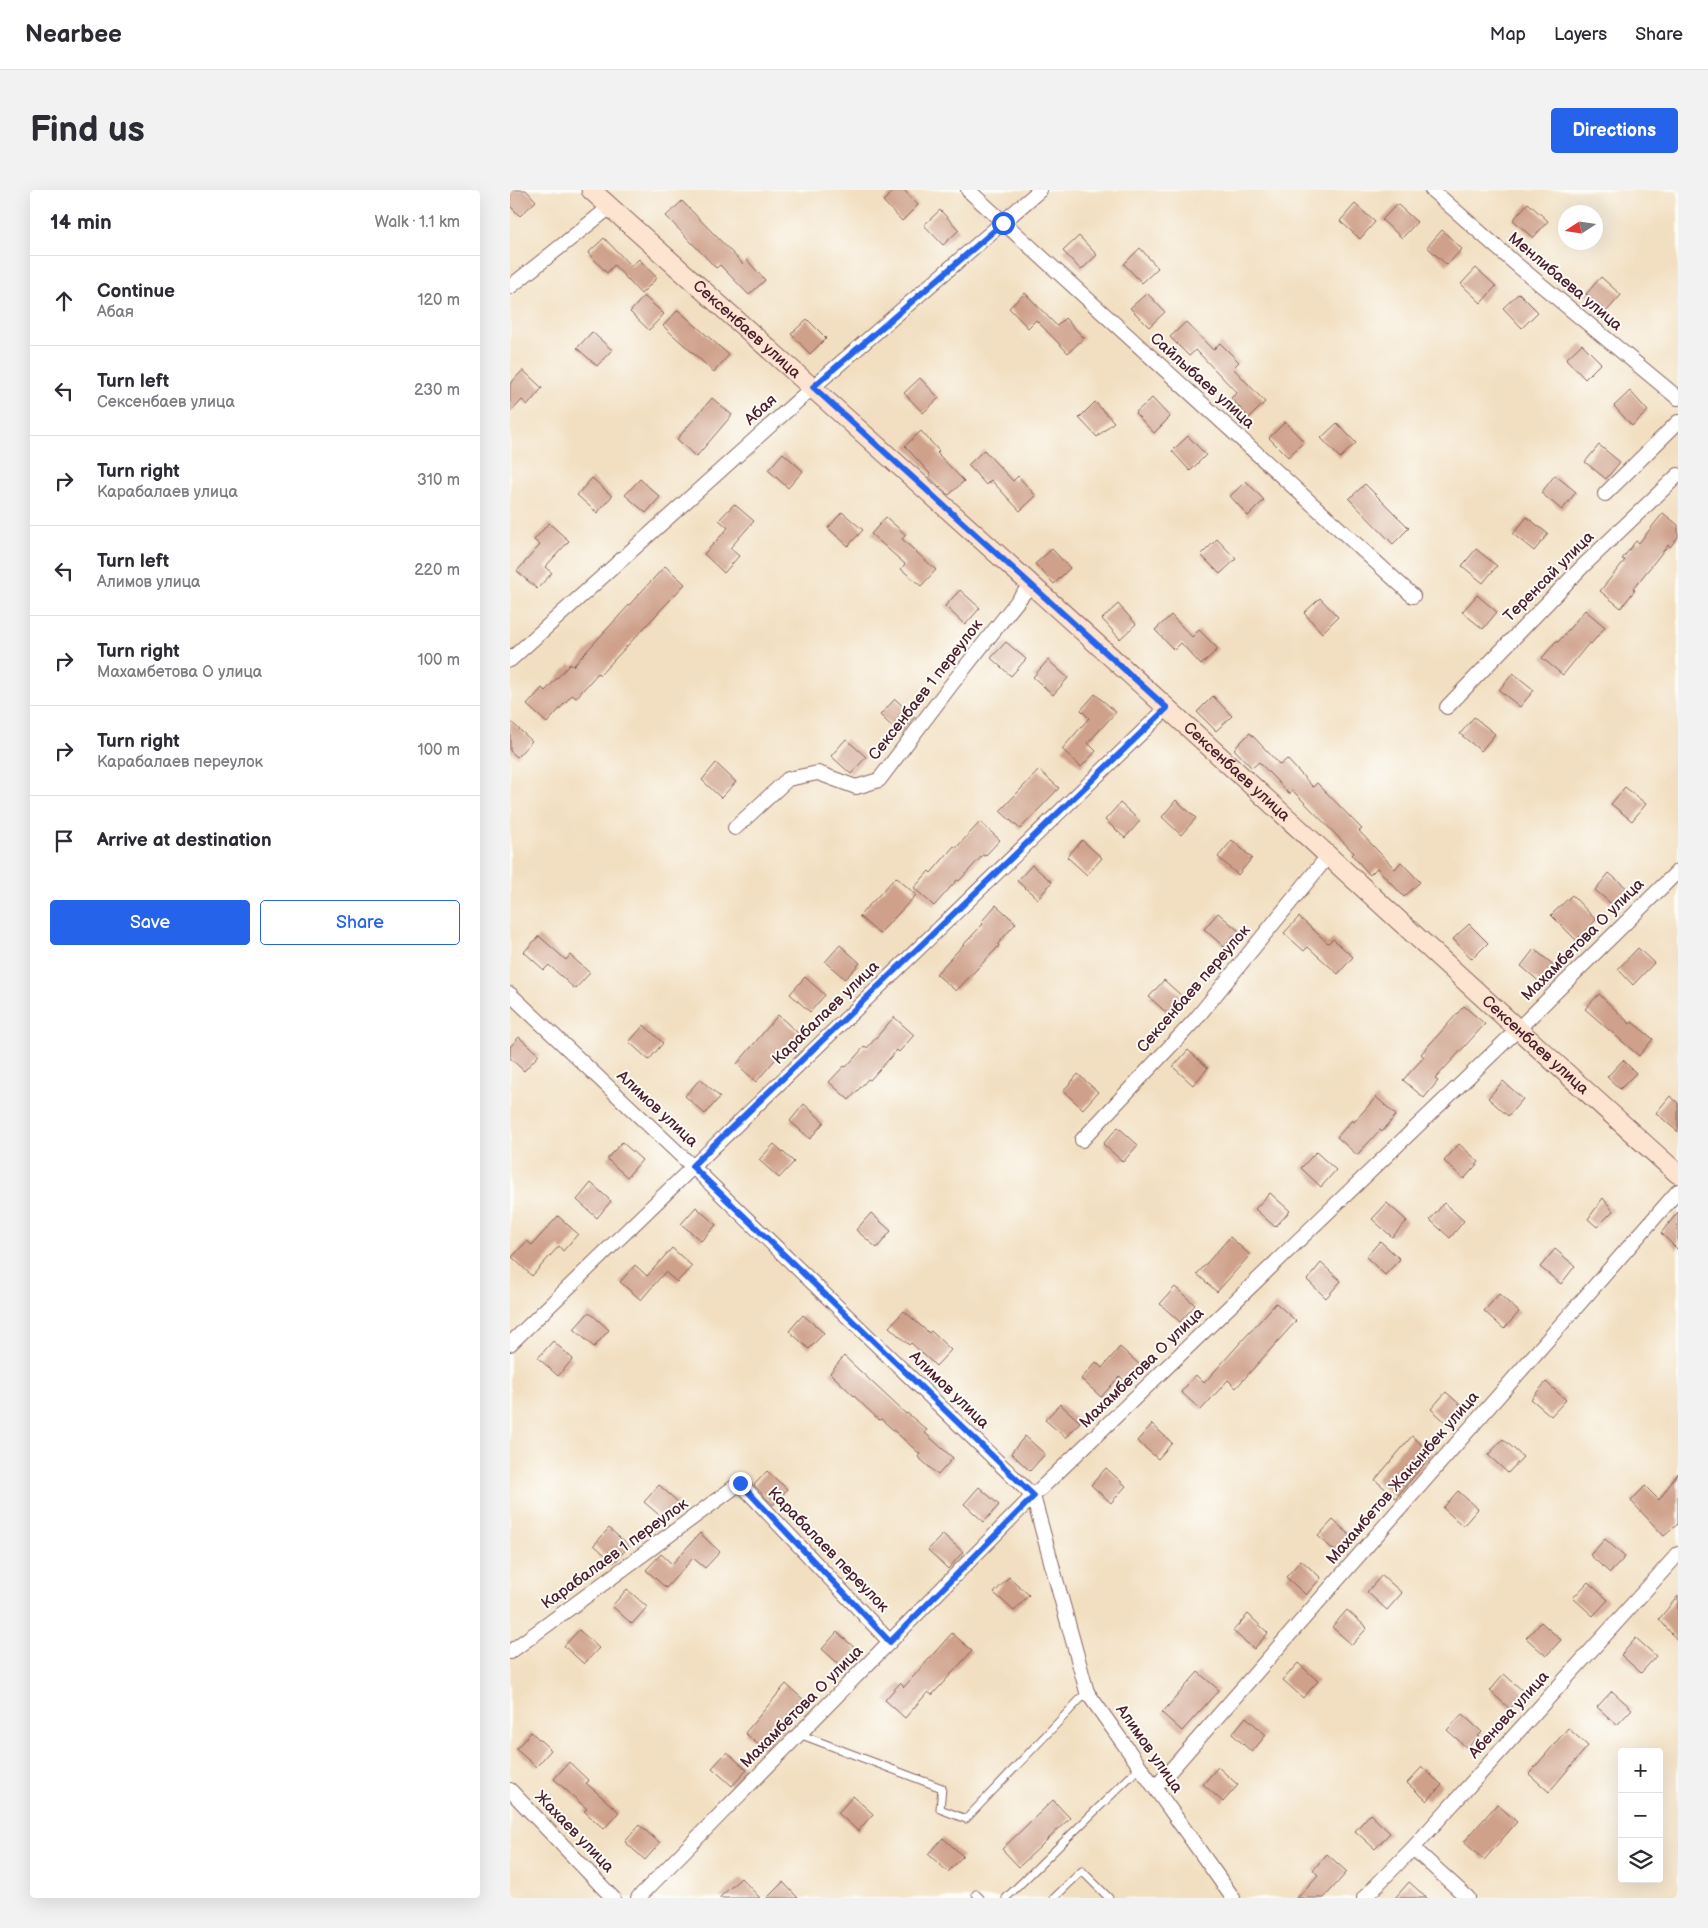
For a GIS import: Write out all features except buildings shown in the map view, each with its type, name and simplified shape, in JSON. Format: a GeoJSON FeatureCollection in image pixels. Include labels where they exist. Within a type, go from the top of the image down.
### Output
{"type":"FeatureCollection","features":[{"type":"Feature","properties":{"kind":"street","name":"Сексенбаев улица"},"geometry":{"type":"LineString","coordinates":[[591,190],[1031,584],[1517,1030],[1678,1174]]}},
{"type":"Feature","properties":{"kind":"street","name":"Сайлыбаев улица"},"geometry":{"type":"LineString","coordinates":[[968,190],[1413,596]]}},
{"type":"Feature","properties":{"kind":"street","name":"Абая"},"geometry":{"type":"LineString","coordinates":[[510,660],[813,387],[1040,190]]}},
{"type":"Feature","properties":{"kind":"street","name":"Менлибаева улица"},"geometry":{"type":"LineString","coordinates":[[1432,190],[1517,265],[1678,398]]}},
{"type":"Feature","properties":{"kind":"street"},"geometry":{"type":"LineString","coordinates":[[510,287],[610,207]]}},
{"type":"Feature","properties":{"kind":"street"},"geometry":{"type":"LineString","coordinates":[[1605,494],[1678,422]]}},
{"type":"Feature","properties":{"kind":"street","name":"Теренсай улица"},"geometry":{"type":"LineString","coordinates":[[1447,707],[1583,566],[1678,475]]}},
{"type":"Feature","properties":{"kind":"street","name":"Сексенбаев 1 переулок"},"geometry":{"type":"LineString","coordinates":[[735,828],[788,779],[818,773],[856,787],[879,780],[950,685],[1031,584]]}},
{"type":"Feature","properties":{"kind":"street","name":"Карабалаев улица"},"geometry":{"type":"LineString","coordinates":[[510,1344],[1167,708]]}},
{"type":"Feature","properties":{"kind":"street","name":"Сексенбаев переулок"},"geometry":{"type":"LineString","coordinates":[[1082,1140],[1195,1020],[1328,856]]}},
{"type":"Feature","properties":{"kind":"street","name":"Махамбетова О улица"},"geometry":{"type":"LineString","coordinates":[[638,1898],[1034,1496],[1517,1030],[1678,871]]}},
{"type":"Feature","properties":{"kind":"street","name":"Алимов улица"},"geometry":{"type":"LineString","coordinates":[[510,994],[692,1166],[1034,1496],[1087,1692],[1233,1898]]}},
{"type":"Feature","properties":{"kind":"street","name":"Махамбетов Жакынбек улица"},"geometry":{"type":"LineString","coordinates":[[1155,1788],[1678,1191]]}},
{"type":"Feature","properties":{"kind":"street","name":"Карабалаев переулок"},"geometry":{"type":"LineString","coordinates":[[740,1483],[890,1642]]}},
{"type":"Feature","properties":{"kind":"street","name":"Карабалаев 1 переулок"},"geometry":{"type":"LineString","coordinates":[[510,1652],[740,1483]]}},
{"type":"Feature","properties":{"kind":"street","name":"Абенова улица"},"geometry":{"type":"LineString","coordinates":[[1364,1898],[1413,1848],[1678,1554]]}},
{"type":"Feature","properties":{"kind":"street","name":"Жахаев улица"},"geometry":{"type":"LineString","coordinates":[[510,1790],[613,1898]]}},
{"type":"Feature","properties":{"kind":"street"},"geometry":{"type":"LineString","coordinates":[[1413,1848],[1468,1898]]}},
{"type":"Feature","properties":{"kind":"lane"},"geometry":{"type":"LineString","coordinates":[[799,1734],[942,1788],[940,1808],[966,1818],[1087,1692]]}},
{"type":"Feature","properties":{"kind":"lane"},"geometry":{"type":"LineString","coordinates":[[1006,1898],[1140,1768]]}},
{"type":"Feature","properties":{"kind":"lane"},"geometry":{"type":"LineString","coordinates":[[1054,1898],[1082,1871],[1109,1898]]}},
{"type":"Feature","properties":{"kind":"route"},"geometry":{"type":"LineString","coordinates":[[740,1483],[890,1642],[1034,1496],[692,1166],[1167,708],[813,387],[1003,223]]}}]}
